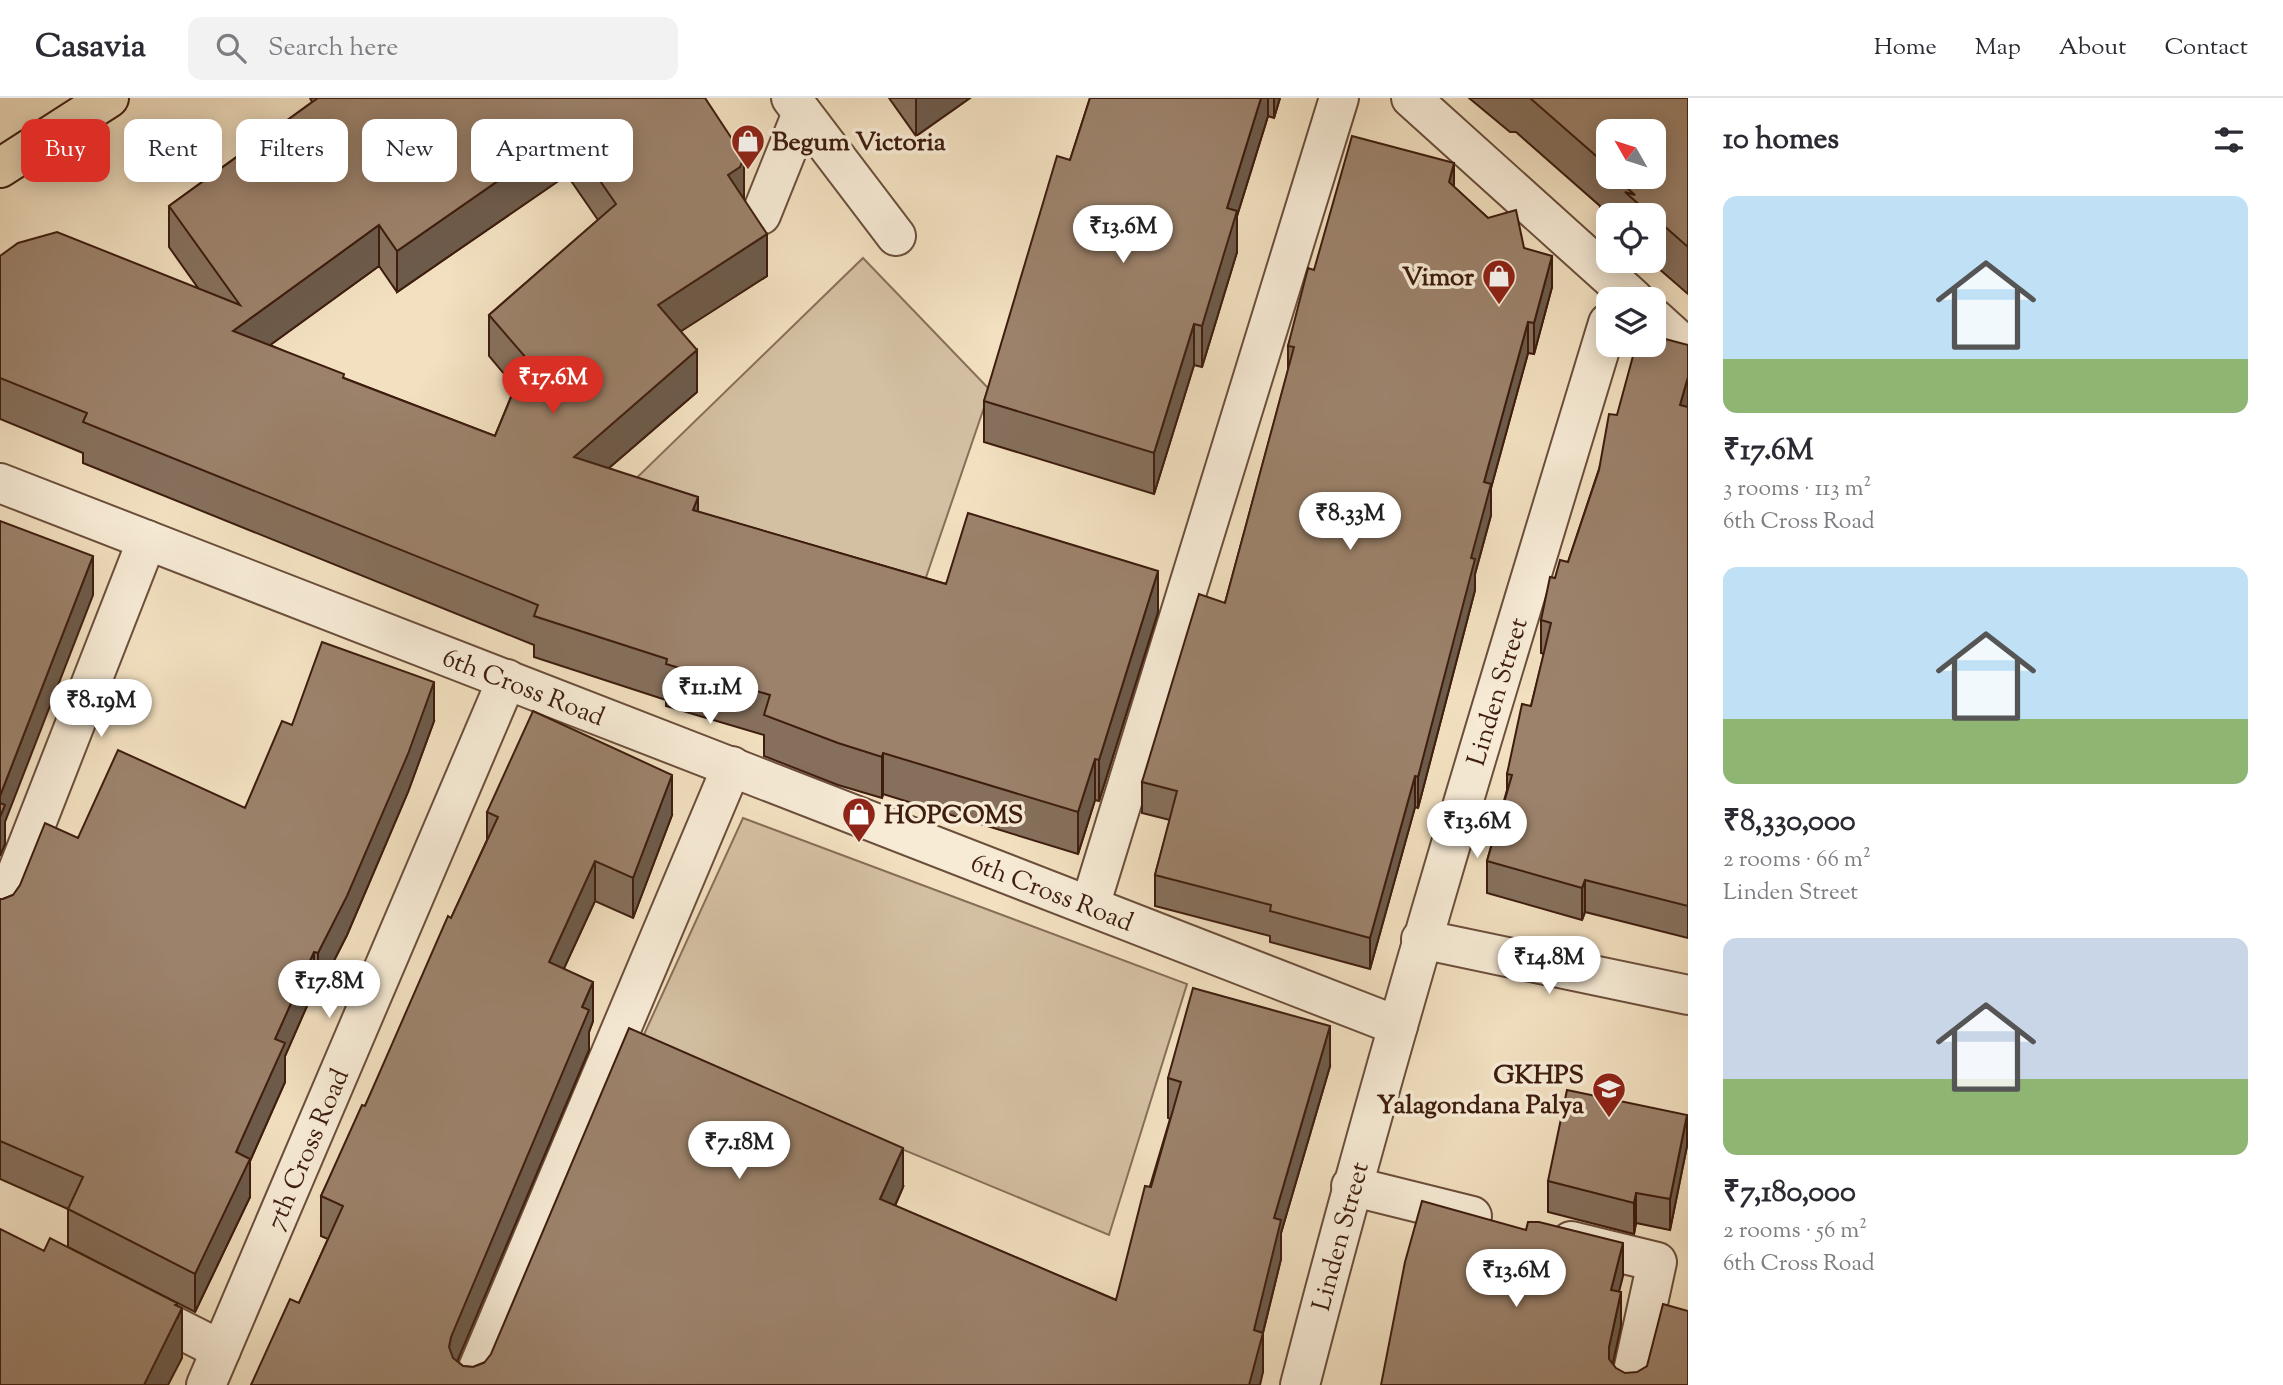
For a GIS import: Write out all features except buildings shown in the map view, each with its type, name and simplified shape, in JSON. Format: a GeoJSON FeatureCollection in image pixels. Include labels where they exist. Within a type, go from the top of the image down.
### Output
{"type":"FeatureCollection","features":[{"type":"Feature","properties":{"kind":"main road"},"geometry":{"type":"LineString","coordinates":[[0,168],[108,98]]}},
{"type":"Feature","properties":{"kind":"street"},"geometry":{"type":"LineString","coordinates":[[1090,906],[1339,98]]}},
{"type":"Feature","properties":{"kind":"street"},"geometry":{"type":"LineString","coordinates":[[1410,98],[1614,287]]}},
{"type":"Feature","properties":{"kind":"street"},"geometry":{"type":"LineString","coordinates":[[761,215],[796,105]]}},
{"type":"Feature","properties":{"kind":"street"},"geometry":{"type":"LineString","coordinates":[[796,105],[896,236]]}},
{"type":"Feature","properties":{"kind":"street"},"geometry":{"type":"LineString","coordinates":[[1666,329],[1688,349]]}},
{"type":"Feature","properties":{"kind":"street","name":"Linden Street"},"geometry":{"type":"LineString","coordinates":[[1300,1385],[1351,1186],[1422,939],[1598,357]]}},
{"type":"Feature","properties":{"kind":"street","name":"6th Cross Road"},"geometry":{"type":"LineString","coordinates":[[0,483],[1398,1026]]}},
{"type":"Feature","properties":{"kind":"street"},"geometry":{"type":"LineString","coordinates":[[0,916],[147,540]]}},
{"type":"Feature","properties":{"kind":"street","name":"7th Cross Road"},"geometry":{"type":"LineString","coordinates":[[205,1385],[507,679]]}},
{"type":"Feature","properties":{"kind":"street"},"geometry":{"type":"LineString","coordinates":[[471,1385],[732,766]]}},
{"type":"Feature","properties":{"kind":"street"},"geometry":{"type":"LineString","coordinates":[[1422,939],[1688,995]]}},
{"type":"Feature","properties":{"kind":"street"},"geometry":{"type":"LineString","coordinates":[[1351,1186],[1657,1262],[1630,1385]]}},
{"type":"Feature","properties":{"kind":"street"},"geometry":{"type":"LineString","coordinates":[[110,1294],[220,1350]]}},
{"type":"Feature","properties":{"kind":"shaded area"},"geometry":{"type":"Polygon","coordinates":[[[863,258],[990,390],[921,592],[621,493],[863,258]]]}},
{"type":"Feature","properties":{"kind":"shaded area"},"geometry":{"type":"Polygon","coordinates":[[[743,818],[1187,984],[1109,1235],[641,1041],[743,818]]]}},
{"type":"Feature","properties":{"kind":"place","name":"Begum Victoria"},"geometry":{"type":"Point","coordinates":[748,171]}},
{"type":"Feature","properties":{"kind":"place","name":"Vimor"},"geometry":{"type":"Point","coordinates":[1499,306]}},
{"type":"Feature","properties":{"kind":"place","name":"HOPCOMS"},"geometry":{"type":"Point","coordinates":[859,844]}},
{"type":"Feature","properties":{"kind":"place","name":"GKHPS Yalagondana Palya"},"geometry":{"type":"Point","coordinates":[1609,1119]}}]}
